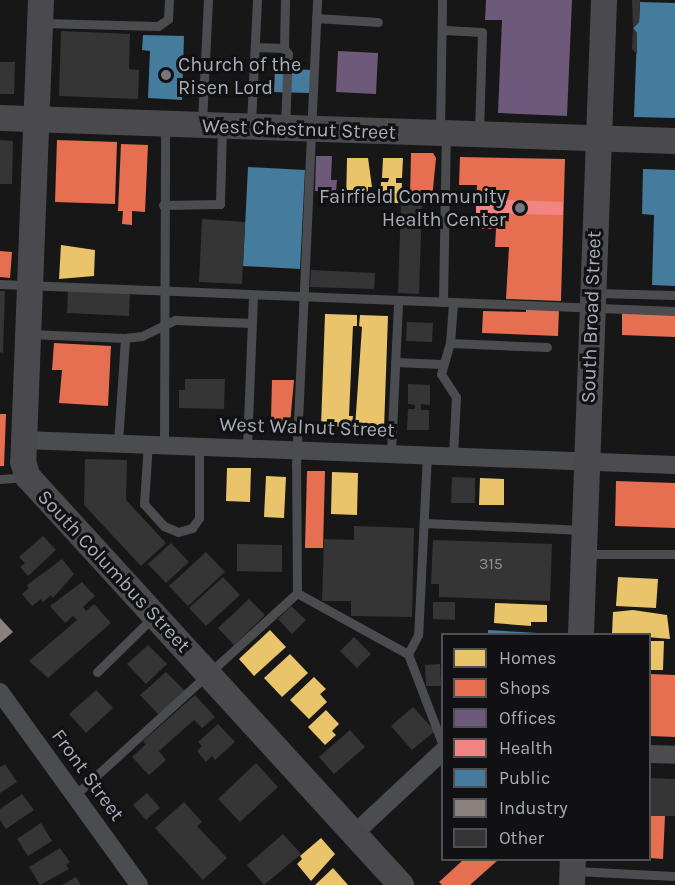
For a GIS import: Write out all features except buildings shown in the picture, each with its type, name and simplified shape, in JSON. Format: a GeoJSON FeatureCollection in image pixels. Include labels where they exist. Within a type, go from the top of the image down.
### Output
{"type":"FeatureCollection","features":[{"type":"Feature","properties":{"kind":"street","name":"South Broad Street"},"geometry":{"type":"LineString","coordinates":[[581,633],[590,300],[604,0]]}},
{"type":"Feature","properties":{"kind":"street","name":"South Columbus Street"},"geometry":{"type":"LineString","coordinates":[[41,11],[24,440],[28,477],[211,674],[401,885]]}},
{"type":"Feature","properties":{"kind":"street","name":"West Chestnut Street"},"geometry":{"type":"LineString","coordinates":[[0,118],[212,125],[311,131],[675,141]]}},
{"type":"Feature","properties":{"kind":"street","name":"West Walnut Street"},"geometry":{"type":"LineString","coordinates":[[24,440],[297,447],[675,465]]}},
{"type":"Feature","properties":{"kind":"street","name":"Front Street"},"geometry":{"type":"LineString","coordinates":[[1,695],[139,885]]}},
{"type":"Feature","properties":{"kind":"street"},"geometry":{"type":"LineString","coordinates":[[355,833],[441,753]]}},
{"type":"Feature","properties":{"kind":"street"},"geometry":{"type":"LineString","coordinates":[[651,754],[675,755]]}},
{"type":"Feature","properties":{"kind":"lane"},"geometry":{"type":"LineString","coordinates":[[41,11],[158,26],[168,19],[169,0]]}},
{"type":"Feature","properties":{"kind":"lane"},"geometry":{"type":"LineString","coordinates":[[163,205],[220,204],[212,125],[208,0]]}},
{"type":"Feature","properties":{"kind":"lane"},"geometry":{"type":"LineString","coordinates":[[251,127],[257,0]]}},
{"type":"Feature","properties":{"kind":"lane"},"geometry":{"type":"LineString","coordinates":[[285,0],[284,48],[288,54],[285,129]]}},
{"type":"Feature","properties":{"kind":"lane"},"geometry":{"type":"LineString","coordinates":[[75,795],[211,674],[297,593],[297,447],[317,0]]}},
{"type":"Feature","properties":{"kind":"lane"},"geometry":{"type":"LineString","coordinates":[[442,0],[443,133],[450,343],[442,364],[441,374],[456,397],[453,456]]}},
{"type":"Feature","properties":{"kind":"lane"},"geometry":{"type":"LineString","coordinates":[[316,18],[378,22]]}},
{"type":"Feature","properties":{"kind":"lane"},"geometry":{"type":"LineString","coordinates":[[444,30],[482,32],[479,135]]}},
{"type":"Feature","properties":{"kind":"lane"},"geometry":{"type":"LineString","coordinates":[[255,47],[284,48]]}},
{"type":"Feature","properties":{"kind":"lane"},"geometry":{"type":"LineString","coordinates":[[165,124],[162,292],[166,323],[156,444],[144,504],[164,526],[178,532],[192,528],[199,518],[199,445]]}},
{"type":"Feature","properties":{"kind":"lane"},"geometry":{"type":"LineString","coordinates":[[0,284],[448,303],[590,300],[675,295]]}},
{"type":"Feature","properties":{"kind":"lane"},"geometry":{"type":"LineString","coordinates":[[247,446],[253,296]]}},
{"type":"Feature","properties":{"kind":"lane"},"geometry":{"type":"LineString","coordinates":[[590,300],[675,310]]}},
{"type":"Feature","properties":{"kind":"lane"},"geometry":{"type":"LineString","coordinates":[[391,452],[399,301]]}},
{"type":"Feature","properties":{"kind":"lane"},"geometry":{"type":"LineString","coordinates":[[28,334],[125,338],[142,336],[175,320],[252,323]]}},
{"type":"Feature","properties":{"kind":"lane"},"geometry":{"type":"LineString","coordinates":[[118,442],[125,338]]}},
{"type":"Feature","properties":{"kind":"lane"},"geometry":{"type":"LineString","coordinates":[[450,343],[547,346]]}},
{"type":"Feature","properties":{"kind":"lane"},"geometry":{"type":"LineString","coordinates":[[395,362],[442,364]]}},
{"type":"Feature","properties":{"kind":"lane"},"geometry":{"type":"LineString","coordinates":[[408,654],[418,635],[427,454]]}},
{"type":"Feature","properties":{"kind":"lane"},"geometry":{"type":"LineString","coordinates":[[0,479],[28,477]]}},
{"type":"Feature","properties":{"kind":"lane"},"geometry":{"type":"LineString","coordinates":[[425,524],[675,554]]}},
{"type":"Feature","properties":{"kind":"lane"},"geometry":{"type":"LineString","coordinates":[[297,593],[408,654],[441,739]]}},
{"type":"Feature","properties":{"kind":"lane"},"geometry":{"type":"LineString","coordinates":[[97,672],[156,615]]}},
{"type":"Feature","properties":{"kind":"lane"},"geometry":{"type":"LineString","coordinates":[[572,872],[675,876]]}},
{"type":"Feature","properties":{"kind":"place","name":"Church of the Risen Lord"},"geometry":{"type":"Point","coordinates":[166,75]}},
{"type":"Feature","properties":{"kind":"place","name":"Fairfield Community Health Center"},"geometry":{"type":"Point","coordinates":[520,208]}}]}
